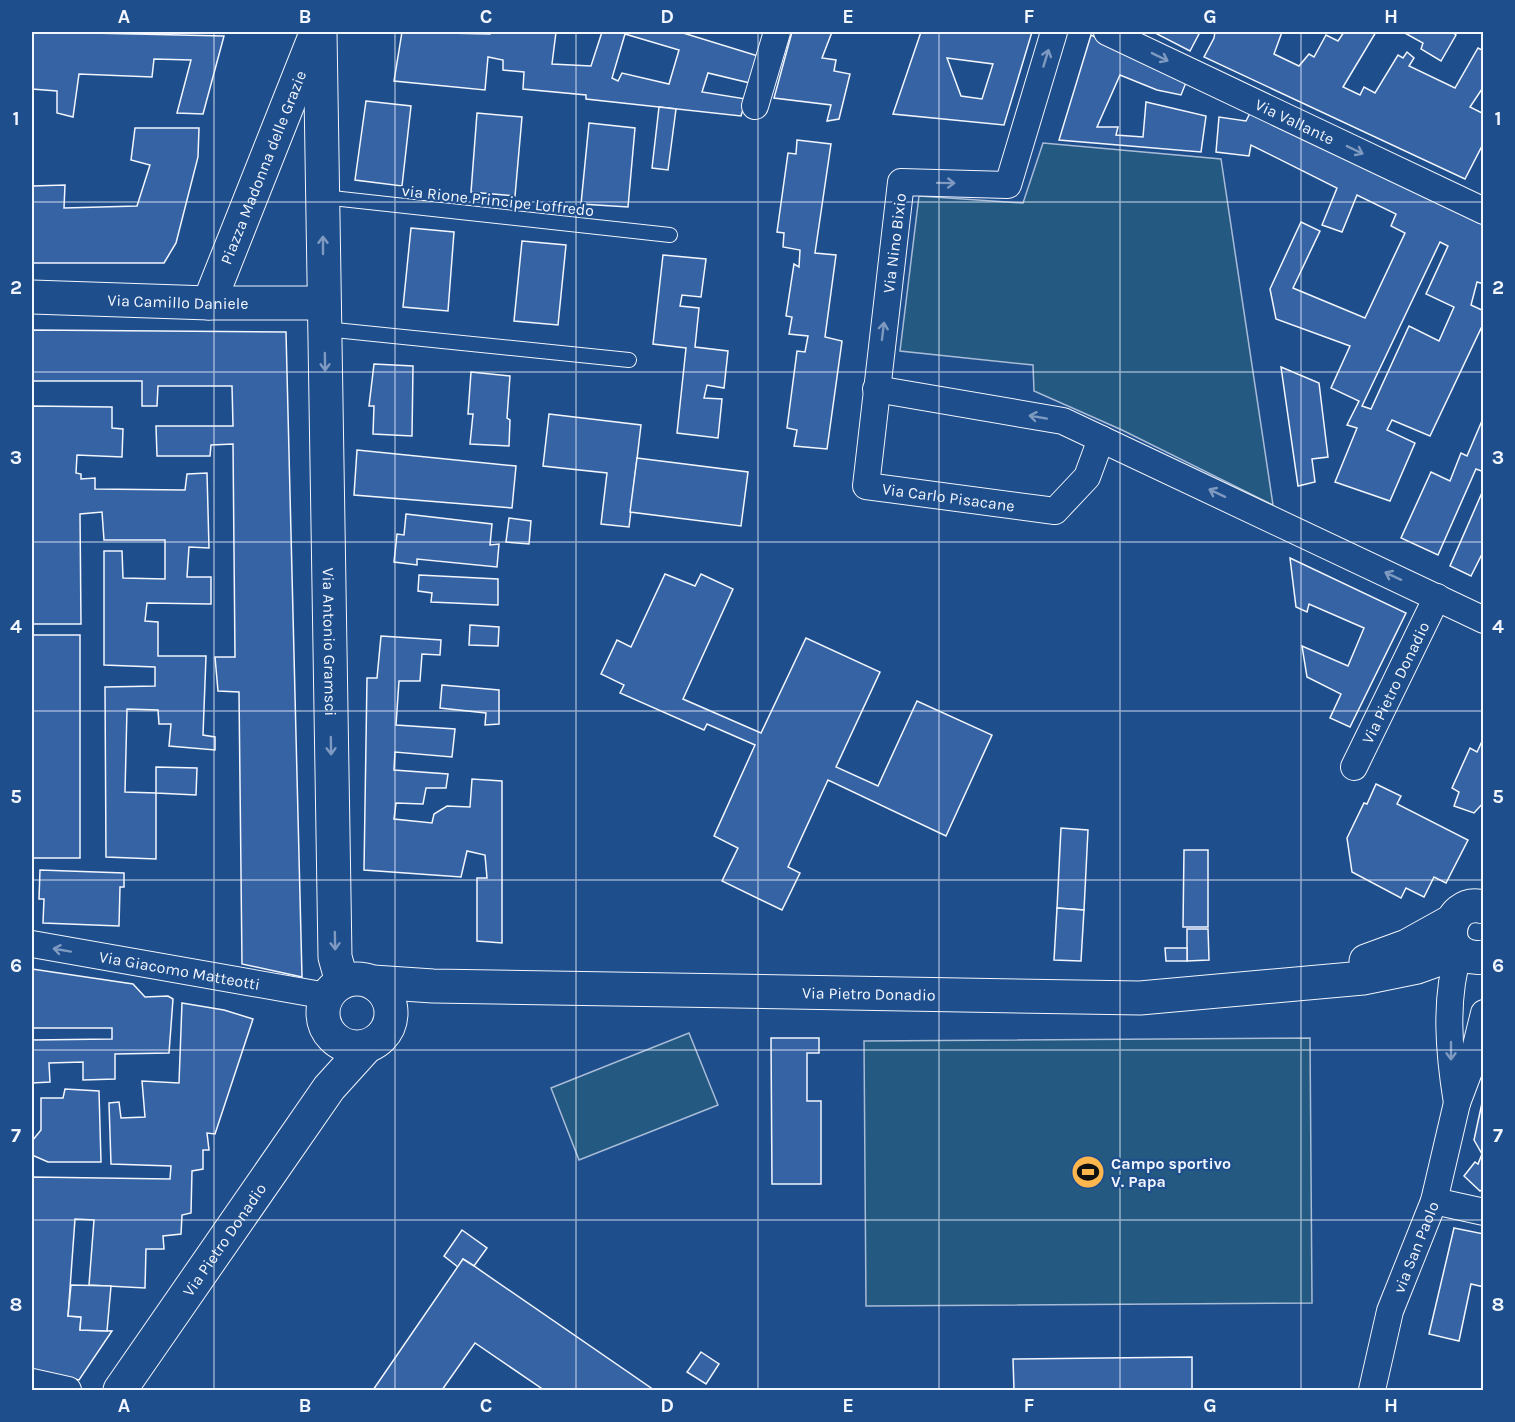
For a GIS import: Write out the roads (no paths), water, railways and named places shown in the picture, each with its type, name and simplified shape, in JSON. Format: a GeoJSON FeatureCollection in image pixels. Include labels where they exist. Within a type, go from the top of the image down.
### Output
{"type":"FeatureCollection","features":[{"type":"Feature","properties":{"kind":"main road","name":"Piazza Madonna delle Grazie"},"geometry":{"type":"LineString","coordinates":[[209,303],[318,32]]}},
{"type":"Feature","properties":{"kind":"main road","name":"Piazza Madonna delle Grazie"},"geometry":{"type":"LineString","coordinates":[[318,32],[323,183],[324,316]]}},
{"type":"Feature","properties":{"kind":"main road","name":"Piazza Madonna delle Grazie"},"geometry":{"type":"LineString","coordinates":[[270,150],[299,134],[323,183]]}},
{"type":"Feature","properties":{"kind":"main road","name":"Via Camillo Daniele"},"geometry":{"type":"LineString","coordinates":[[32,297],[209,303],[324,316]]}},
{"type":"Feature","properties":{"kind":"main road","name":"Via Antonio Gramsci"},"geometry":{"type":"LineString","coordinates":[[324,316],[335,957],[342,997]]}},
{"type":"Feature","properties":{"kind":"main road","name":"Via Pietro Donadio"},"geometry":{"type":"LineString","coordinates":[[342,997],[433,986],[1140,998],[1363,978],[1417,967],[1470,923]]}},
{"type":"Feature","properties":{"kind":"main road","name":"Via Pietro Donadio"},"geometry":{"type":"LineString","coordinates":[[1305,983],[1470,923]]}},
{"type":"Feature","properties":{"kind":"main road","name":"Via Pietro Donadio"},"geometry":{"type":"LineString","coordinates":[[120,1390],[329,1088],[378,1036],[433,986]]}},
{"type":"Feature","properties":{"kind":"main road"},"geometry":{"type":"LineString","coordinates":[[387,996],[391,1006],[378,1036],[348,1046],[338,1042],[342,997],[387,996]]}},
{"type":"Feature","properties":{"kind":"main road"},"geometry":{"type":"LineString","coordinates":[[329,1088],[342,997]]}},
{"type":"Feature","properties":{"kind":"street"},"geometry":{"type":"LineString","coordinates":[[755,106],[777,32]]}},
{"type":"Feature","properties":{"kind":"street","name":"Via Nino Bixio"},"geometry":{"type":"LineString","coordinates":[[876,390],[901,182],[1008,185],[1054,32]]}},
{"type":"Feature","properties":{"kind":"street","name":"Via Vallante"},"geometry":{"type":"LineString","coordinates":[[1107,32],[1484,211]]}},
{"type":"Feature","properties":{"kind":"street"},"geometry":{"type":"LineString","coordinates":[[876,390],[1063,422],[1484,620]]}},
{"type":"Feature","properties":{"kind":"street","name":"Via Carlo Pisacane"},"geometry":{"type":"LineString","coordinates":[[876,390],[866,486],[1055,511],[1088,477],[1101,439]]}},
{"type":"Feature","properties":{"kind":"street","name":"Via Pietro Donadio"},"geometry":{"type":"LineString","coordinates":[[1354,767],[1437,597]]}},
{"type":"Feature","properties":{"kind":"street"},"geometry":{"type":"LineString","coordinates":[[1457,1103],[1450,1063],[1452,973],[1470,923]]}},
{"type":"Feature","properties":{"kind":"street","name":"Via Giacomo Matteotti"},"geometry":{"type":"LineString","coordinates":[[32,944],[342,997]]}},
{"type":"Feature","properties":{"kind":"street"},"geometry":{"type":"LineString","coordinates":[[1417,967],[1431,979],[1451,1020]]}},
{"type":"Feature","properties":{"kind":"street"},"geometry":{"type":"LineString","coordinates":[[1457,1103],[1471,1066],[1484,1013]]}},
{"type":"Feature","properties":{"kind":"street","name":"via San Paolo"},"geometry":{"type":"LineString","coordinates":[[1372,1390],[1390,1311],[1434,1201],[1457,1103]]}},
{"type":"Feature","properties":{"kind":"street"},"geometry":{"type":"LineString","coordinates":[[1434,1201],[1484,1212]]}},
{"type":"Feature","properties":{"kind":"street"},"geometry":{"type":"LineString","coordinates":[[32,1382],[68,1390]]}},
{"type":"Feature","properties":{"kind":"lane","name":"via Rione Principe Loffredo"},"geometry":{"type":"LineString","coordinates":[[323,183],[670,235]]}},
{"type":"Feature","properties":{"kind":"lane"},"geometry":{"type":"LineString","coordinates":[[324,316],[629,360]]}},
{"type":"Feature","properties":{"kind":"place","name":"Campo sportivo V. Papa"},"geometry":{"type":"Point","coordinates":[1088,1172]}}]}
